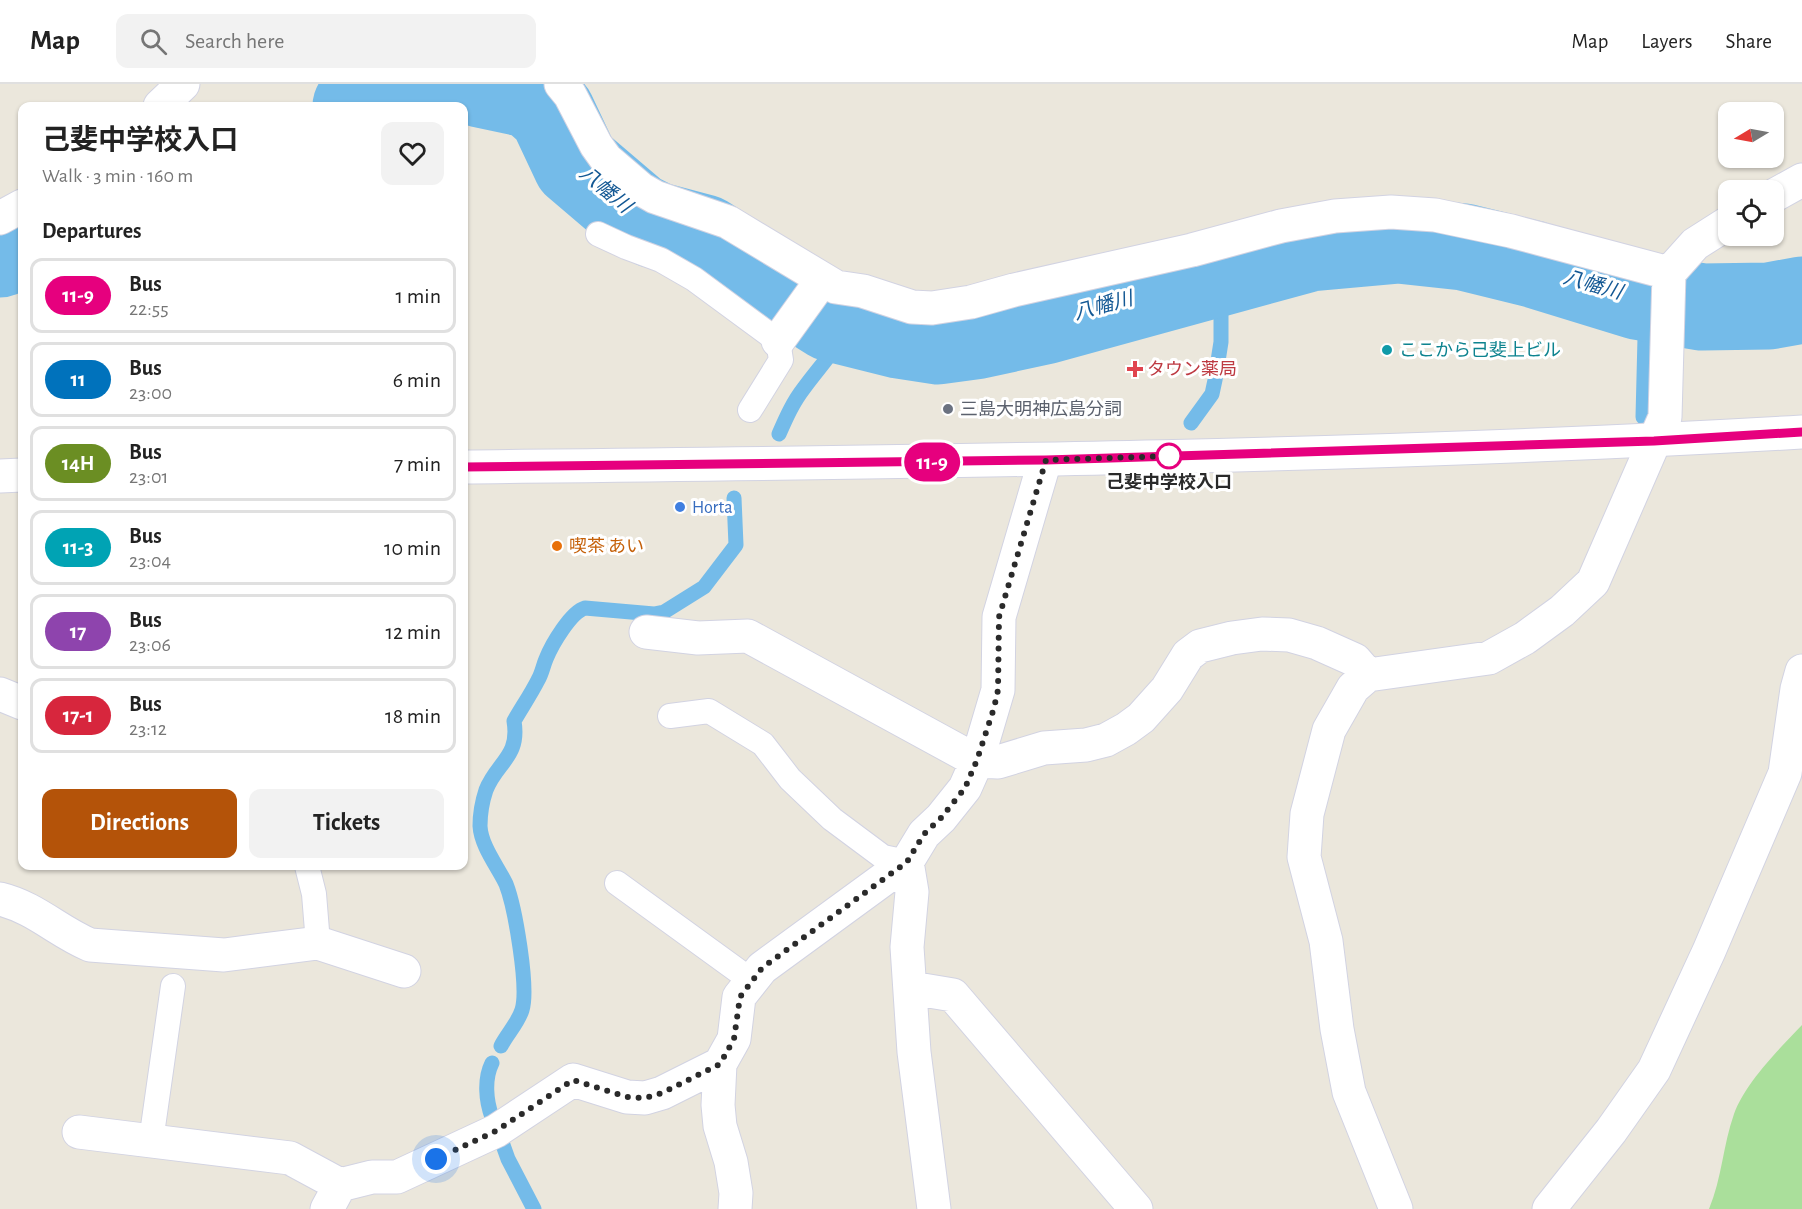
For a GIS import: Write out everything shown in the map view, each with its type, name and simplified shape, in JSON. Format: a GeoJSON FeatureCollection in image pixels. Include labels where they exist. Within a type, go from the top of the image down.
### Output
{"type":"FeatureCollection","features":[{"type":"Feature","properties":{"kind":"street"},"geometry":{"type":"LineString","coordinates":[[164,102],[183,84]]}},
{"type":"Feature","properties":{"kind":"street"},"geometry":{"type":"LineString","coordinates":[[561,84],[570,95],[596,145],[606,159],[641,189],[656,197],[728,222],[820,283],[863,291],[912,307],[932,308],[971,302],[1014,290],[1192,250],[1281,226],[1335,216],[1391,213],[1435,215],[1510,231],[1668,278]]}},
{"type":"Feature","properties":{"kind":"street"},"geometry":{"type":"LineString","coordinates":[[1784,190],[1802,180]]}},
{"type":"Feature","properties":{"kind":"street"},"geometry":{"type":"LineString","coordinates":[[0,218],[18,208]]}},
{"type":"Feature","properties":{"kind":"street"},"geometry":{"type":"LineString","coordinates":[[1396,1209],[1349,1092],[1337,1029],[1326,941],[1304,858],[1307,814],[1329,730],[1353,688],[1368,675],[1489,658],[1525,638],[1562,611],[1593,582],[1665,417],[1668,278],[1695,244],[1718,229]]}},
{"type":"Feature","properties":{"kind":"street"},"geometry":{"type":"LineString","coordinates":[[785,331],[820,283]]}},
{"type":"Feature","properties":{"kind":"street"},"geometry":{"type":"LineString","coordinates":[[468,467],[1046,460],[1654,441],[1802,432]]}},
{"type":"Feature","properties":{"kind":"street"},"geometry":{"type":"LineString","coordinates":[[735,1209],[736,1193],[731,1162],[720,1126],[718,1105],[720,1064],[734,1039],[740,997],[762,968],[907,862],[924,834],[941,818],[965,788],[977,760],[998,690],[999,617],[1046,460]]}},
{"type":"Feature","properties":{"kind":"street"},"geometry":{"type":"LineString","coordinates":[[0,476],[18,475]]}},
{"type":"Feature","properties":{"kind":"street"},"geometry":{"type":"LineString","coordinates":[[646,632],[698,638],[748,636],[977,760],[998,762],[1044,748],[1086,745],[1106,740],[1141,718],[1167,688],[1188,655],[1200,646],[1232,638],[1262,634],[1289,635],[1317,643],[1355,660],[1368,675]]}},
{"type":"Feature","properties":{"kind":"street"},"geometry":{"type":"LineString","coordinates":[[1549,1209],[1611,1131],[1654,1070],[1794,776],[1797,689],[1802,671]]}},
{"type":"Feature","properties":{"kind":"street"},"geometry":{"type":"LineString","coordinates":[[0,694],[18,701]]}},
{"type":"Feature","properties":{"kind":"street"},"geometry":{"type":"LineString","coordinates":[[907,862],[912,892],[907,947],[914,1052],[934,1209]]}},
{"type":"Feature","properties":{"kind":"street"},"geometry":{"type":"LineString","coordinates":[[0,899],[33,911],[73,938],[90,945],[224,955],[318,943],[404,971]]}},
{"type":"Feature","properties":{"kind":"street"},"geometry":{"type":"LineString","coordinates":[[911,988],[953,996],[1136,1209]]}},
{"type":"Feature","properties":{"kind":"street"},"geometry":{"type":"LineString","coordinates":[[79,1132],[290,1158],[333,1197],[372,1177],[397,1177],[496,1131],[573,1080],[627,1097],[645,1098],[662,1093],[720,1064]]}},
{"type":"Feature","properties":{"kind":"lane"},"geometry":{"type":"LineString","coordinates":[[598,234],[626,248],[661,260],[785,331],[781,360],[750,410]]}},
{"type":"Feature","properties":{"kind":"lane"},"geometry":{"type":"LineString","coordinates":[[670,716],[709,711],[763,744],[790,779],[832,819],[883,858],[907,862]]}},
{"type":"Feature","properties":{"kind":"lane"},"geometry":{"type":"LineString","coordinates":[[308,870],[314,894],[318,943]]}},
{"type":"Feature","properties":{"kind":"lane"},"geometry":{"type":"LineString","coordinates":[[617,883],[752,981]]}},
{"type":"Feature","properties":{"kind":"lane"},"geometry":{"type":"LineString","coordinates":[[151,1141],[172,986]]}},
{"type":"Feature","properties":{"kind":"green space"},"geometry":{"type":"Polygon","coordinates":[[[1802,1025],[1802,1209],[1709,1209],[1717,1185],[1730,1126],[1739,1102],[1764,1066],[1802,1025]]]}},
{"type":"Feature","properties":{"kind":"waterway","name":"八幡川"},"geometry":{"type":"LineString","coordinates":[[364,102],[390,88],[436,84]]}},
{"type":"Feature","properties":{"kind":"waterway","name":"八幡川"},"geometry":{"type":"LineString","coordinates":[[480,84],[532,95],[552,113],[576,164],[637,216],[655,225],[704,238],[831,318],[899,335],[938,341],[975,336],[1044,321],[1310,248],[1399,240],[1464,247],[1533,264],[1637,296],[1702,307],[1769,306],[1802,300]]}},
{"type":"Feature","properties":{"kind":"waterway","name":"八幡川"},"geometry":{"type":"LineString","coordinates":[[0,254],[18,247]]}},
{"type":"Feature","properties":{"kind":"waterway"},"geometry":{"type":"LineString","coordinates":[[1191,423],[1212,394],[1215,380],[1221,342],[1221,305],[1215,274]]}},
{"type":"Feature","properties":{"kind":"waterway"},"geometry":{"type":"LineString","coordinates":[[1643,417],[1646,298]]}},
{"type":"Feature","properties":{"kind":"waterway"},"geometry":{"type":"LineString","coordinates":[[779,434],[796,399],[834,349],[849,323]]}},
{"type":"Feature","properties":{"kind":"waterway"},"geometry":{"type":"LineString","coordinates":[[501,1046],[522,1010],[524,984],[510,895],[483,841],[480,822],[486,790],[514,743],[514,721],[539,677],[557,637],[580,611],[585,608],[654,614],[664,612],[704,587],[736,545],[734,498]]}},
{"type":"Feature","properties":{"kind":"waterway"},"geometry":{"type":"LineString","coordinates":[[492,1063],[489,1069],[487,1090],[492,1117]]}},
{"type":"Feature","properties":{"kind":"waterway"},"geometry":{"type":"LineString","coordinates":[[503,1145],[534,1209]]}},
{"type":"Feature","properties":{"kind":"bus line","name":"11-9"},"geometry":{"type":"LineString","coordinates":[[468,467],[1046,460],[1654,441],[1802,432]]}},
{"type":"Feature","properties":{"kind":"place","name":"ここから己斐上ビル"},"geometry":{"type":"Point","coordinates":[1387,350]}},
{"type":"Feature","properties":{"kind":"place","name":"タウン薬局"},"geometry":{"type":"Point","coordinates":[1135,369]}},
{"type":"Feature","properties":{"kind":"place","name":"三島大明神広島分詞"},"geometry":{"type":"Point","coordinates":[948,409]}},
{"type":"Feature","properties":{"kind":"place","name":"己斐中学校入口"},"geometry":{"type":"Point","coordinates":[1169,456]}},
{"type":"Feature","properties":{"kind":"place","name":"Horta"},"geometry":{"type":"Point","coordinates":[680,507]}},
{"type":"Feature","properties":{"kind":"place","name":"喫茶 あい"},"geometry":{"type":"Point","coordinates":[557,546]}},
{"type":"Feature","properties":{"kind":"route"},"geometry":{"type":"LineString","coordinates":[[436,1159],[496,1131],[573,1080],[627,1097],[645,1098],[662,1093],[720,1064],[734,1039],[740,997],[762,968],[907,862],[924,834],[941,818],[965,788],[994,708],[998,690],[999,617],[1046,460],[1169,456]]}}]}
